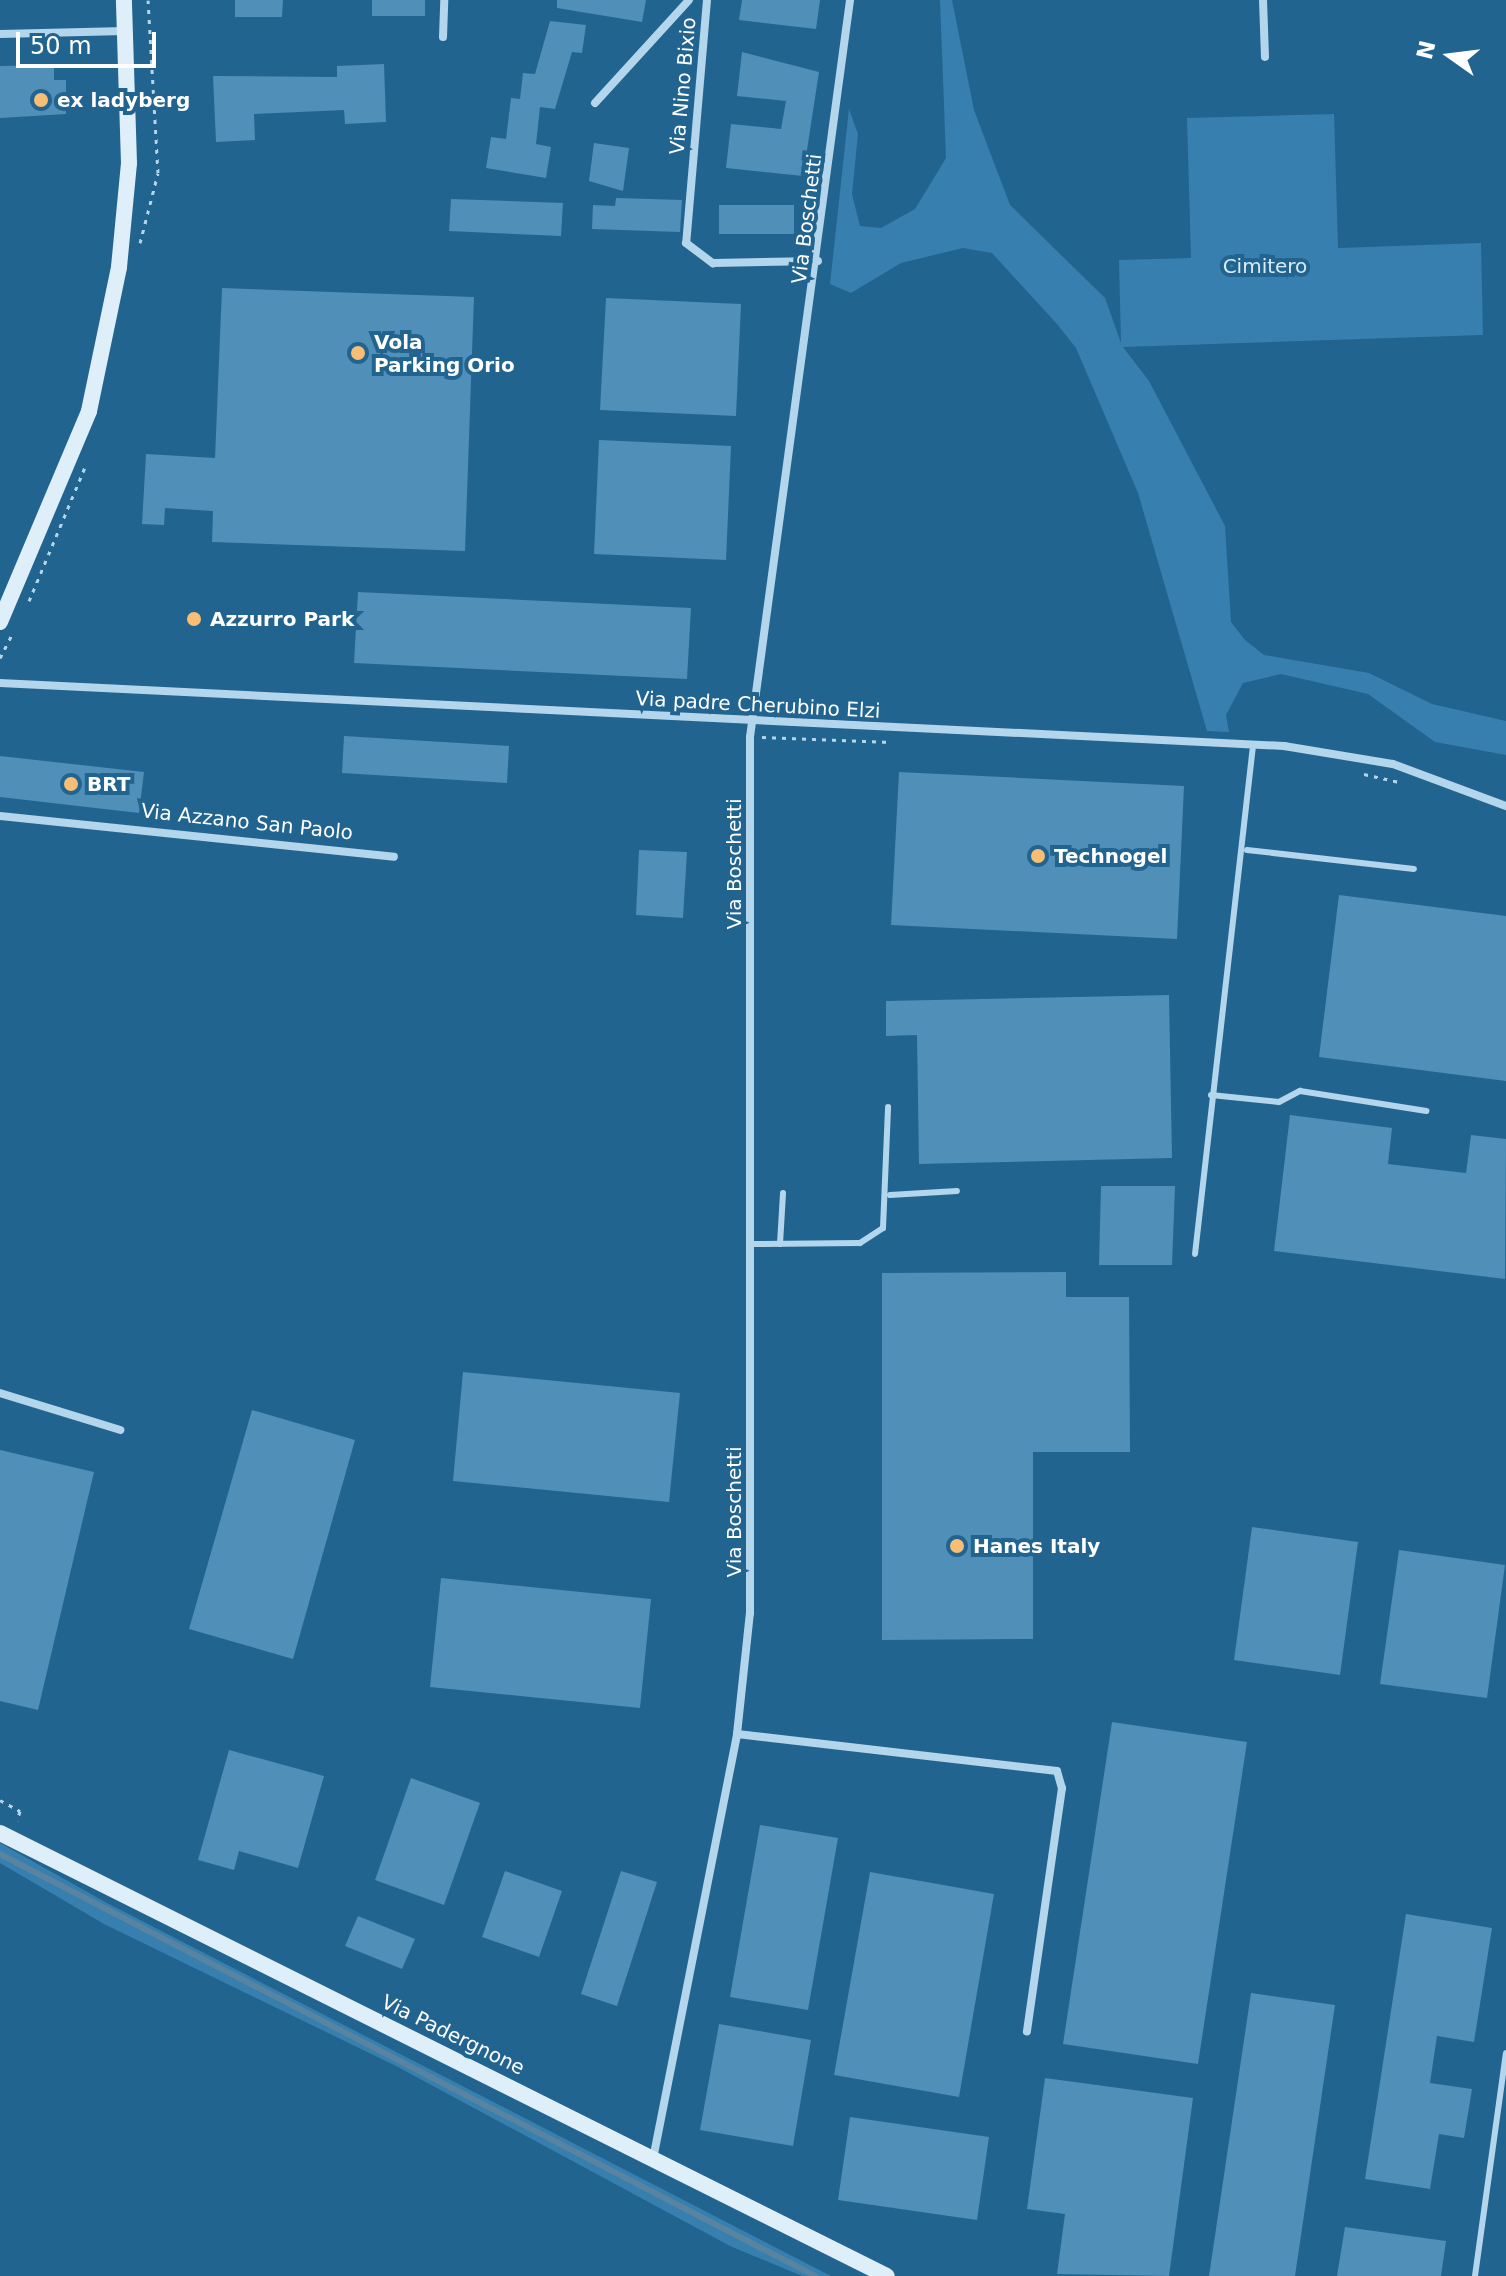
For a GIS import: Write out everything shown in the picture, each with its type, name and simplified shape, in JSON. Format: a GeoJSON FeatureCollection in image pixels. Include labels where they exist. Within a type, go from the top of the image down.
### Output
{"type":"FeatureCollection","features":[{"type":"Feature","properties":{"kind":"street"},"geometry":{"type":"LineString","coordinates":[[0,622],[6,596],[89,411],[119,267],[129,163],[124,0]]}},
{"type":"Feature","properties":{"kind":"street"},"geometry":{"type":"LineString","coordinates":[[443,37],[444,0]]}},
{"type":"Feature","properties":{"kind":"street","name":"Via Nino Bixio"},"geometry":{"type":"LineString","coordinates":[[595,103],[689,0]]}},
{"type":"Feature","properties":{"kind":"street","name":"Via Nino Bixio"},"geometry":{"type":"LineString","coordinates":[[707,0],[686,243],[713,263],[818,261]]}},
{"type":"Feature","properties":{"kind":"street","name":"Via Boschetti"},"geometry":{"type":"LineString","coordinates":[[654,2154],[737,1734],[750,1613],[750,737],[818,261],[850,0]]}},
{"type":"Feature","properties":{"kind":"street"},"geometry":{"type":"LineString","coordinates":[[1263,0],[1265,57]]}},
{"type":"Feature","properties":{"kind":"street"},"geometry":{"type":"LineString","coordinates":[[0,34],[125,31]]}},
{"type":"Feature","properties":{"kind":"street","name":"Via padre Cherubino Elzi"},"geometry":{"type":"LineString","coordinates":[[0,683],[1253,746],[1393,764],[1506,806]]}},
{"type":"Feature","properties":{"kind":"street","name":"Via Azzano San Paolo"},"geometry":{"type":"LineString","coordinates":[[0,816],[394,857]]}},
{"type":"Feature","properties":{"kind":"street"},"geometry":{"type":"LineString","coordinates":[[0,1393],[120,1430]]}},
{"type":"Feature","properties":{"kind":"street"},"geometry":{"type":"LineString","coordinates":[[737,1734],[1057,1771],[1062,1788],[1027,2031]]}},
{"type":"Feature","properties":{"kind":"street","name":"Via Padergnone"},"geometry":{"type":"LineString","coordinates":[[6,1837],[654,2154],[887,2276]]}},
{"type":"Feature","properties":{"kind":"lane"},"geometry":{"type":"LineString","coordinates":[[1195,1254],[1211,1095],[1247,850],[1253,746]]}},
{"type":"Feature","properties":{"kind":"lane"},"geometry":{"type":"LineString","coordinates":[[1247,850],[1414,869]]}},
{"type":"Feature","properties":{"kind":"lane"},"geometry":{"type":"LineString","coordinates":[[1211,1095],[1279,1102],[1300,1091],[1426,1111]]}},
{"type":"Feature","properties":{"kind":"lane"},"geometry":{"type":"LineString","coordinates":[[750,1244],[860,1243],[883,1228],[890,1195],[888,1107]]}},
{"type":"Feature","properties":{"kind":"lane"},"geometry":{"type":"LineString","coordinates":[[890,1195],[957,1191]]}},
{"type":"Feature","properties":{"kind":"lane"},"geometry":{"type":"LineString","coordinates":[[780,1244],[783,1193]]}},
{"type":"Feature","properties":{"kind":"lane"},"geometry":{"type":"LineString","coordinates":[[1475,2276],[1506,2053]]}},
{"type":"Feature","properties":{"kind":"path"},"geometry":{"type":"LineString","coordinates":[[750,737],[900,742]]}},
{"type":"Feature","properties":{"kind":"path"},"geometry":{"type":"LineString","coordinates":[[1350,771],[1407,784]]}},
{"type":"Feature","properties":{"kind":"path"},"geometry":{"type":"LineString","coordinates":[[0,1800],[20,1811],[6,1837]]}},
{"type":"Feature","properties":{"kind":"green space","name":"Cimitero"},"geometry":{"type":"Polygon","coordinates":[[[940,0],[952,0],[974,110],[1010,205],[1105,298],[1121,343],[1119,260],[1191,258],[1187,118],[1334,114],[1338,248],[1481,243],[1483,335],[1123,347],[1149,381],[1225,526],[1231,622],[1245,640],[1264,655],[1369,673],[1432,704],[1506,721],[1506,755],[1435,742],[1368,694],[1281,674],[1243,683],[1226,715],[1229,732],[1207,731],[1138,493],[1076,348],[1057,324],[992,253],[963,248],[901,263],[851,293],[830,284],[849,109],[858,134],[852,194],[860,226],[881,228],[915,209],[946,158],[940,0]]]}},
{"type":"Feature","properties":{"kind":"green space"},"geometry":{"type":"Polygon","coordinates":[[[0,1843],[107,1903],[831,2276],[802,2276],[730,2246],[396,2066],[104,1924],[0,1863],[0,1843]]]}},
{"type":"Feature","properties":{"kind":"building"},"geometry":{"type":"Polygon","coordinates":[[[235,0],[283,0],[282,17],[235,17],[235,0]]]}},
{"type":"Feature","properties":{"kind":"building"},"geometry":{"type":"Polygon","coordinates":[[[372,0],[425,0],[425,16],[372,16],[372,0]]]}},
{"type":"Feature","properties":{"kind":"building"},"geometry":{"type":"Polygon","coordinates":[[[557,0],[646,0],[642,22],[557,8],[557,0]]]}},
{"type":"Feature","properties":{"kind":"building"},"geometry":{"type":"Polygon","coordinates":[[[742,0],[820,0],[816,29],[739,20],[742,0]]]}},
{"type":"Feature","properties":{"kind":"building"},"geometry":{"type":"Polygon","coordinates":[[[550,21],[586,25],[582,53],[572,52],[555,109],[540,107],[536,144],[551,147],[546,178],[486,168],[491,137],[506,139],[511,98],[520,99],[523,73],[535,74],[550,21]]]}},
{"type":"Feature","properties":{"kind":"building"},"geometry":{"type":"Polygon","coordinates":[[[742,52],[819,72],[803,176],[726,168],[731,124],[781,129],[786,101],[737,96],[742,52]]]}},
{"type":"Feature","properties":{"kind":"building"},"geometry":{"type":"Polygon","coordinates":[[[384,64],[386,122],[345,124],[344,110],[254,114],[255,140],[216,142],[213,76],[337,77],[337,66],[384,64]]]}},
{"type":"Feature","properties":{"kind":"building","name":"ex ladyberg"},"geometry":{"type":"Polygon","coordinates":[[[54,65],[54,80],[66,80],[66,114],[0,118],[0,66],[54,65]]]}},
{"type":"Feature","properties":{"kind":"building"},"geometry":{"type":"Polygon","coordinates":[[[594,143],[629,148],[623,191],[589,181],[594,143]]]}},
{"type":"Feature","properties":{"kind":"building"},"geometry":{"type":"Polygon","coordinates":[[[616,198],[682,200],[680,232],[592,229],[593,205],[615,206],[616,198]]]}},
{"type":"Feature","properties":{"kind":"building"},"geometry":{"type":"Polygon","coordinates":[[[451,199],[563,203],[561,236],[449,231],[451,199]]]}},
{"type":"Feature","properties":{"kind":"building"},"geometry":{"type":"Polygon","coordinates":[[[719,205],[794,205],[794,234],[719,234],[719,205]]]}},
{"type":"Feature","properties":{"kind":"building"},"geometry":{"type":"Polygon","coordinates":[[[222,288],[474,297],[465,551],[212,542],[213,511],[165,508],[164,525],[142,524],[146,454],[215,458],[222,288]]]}},
{"type":"Feature","properties":{"kind":"building"},"geometry":{"type":"Polygon","coordinates":[[[606,298],[741,304],[736,416],[600,410],[606,298]]]}},
{"type":"Feature","properties":{"kind":"building"},"geometry":{"type":"Polygon","coordinates":[[[599,440],[731,446],[726,560],[594,554],[599,440]]]}},
{"type":"Feature","properties":{"kind":"building"},"geometry":{"type":"Polygon","coordinates":[[[358,592],[691,608],[687,679],[354,663],[358,592]]]}},
{"type":"Feature","properties":{"kind":"building"},"geometry":{"type":"Polygon","coordinates":[[[344,736],[509,746],[507,783],[342,773],[344,736]]]}},
{"type":"Feature","properties":{"kind":"building","name":"BRT"},"geometry":{"type":"Polygon","coordinates":[[[0,756],[144,772],[139,813],[0,797],[0,756]]]}},
{"type":"Feature","properties":{"kind":"building","name":"Technogel"},"geometry":{"type":"Polygon","coordinates":[[[899,772],[1184,786],[1177,939],[891,925],[899,772]]]}},
{"type":"Feature","properties":{"kind":"building"},"geometry":{"type":"Polygon","coordinates":[[[639,850],[687,852],[683,918],[636,915],[639,850]]]}},
{"type":"Feature","properties":{"kind":"building"},"geometry":{"type":"Polygon","coordinates":[[[1339,895],[1506,916],[1506,1081],[1319,1057],[1339,895]]]}},
{"type":"Feature","properties":{"kind":"building"},"geometry":{"type":"Polygon","coordinates":[[[1169,995],[1172,1158],[919,1164],[917,1035],[886,1036],[886,1001],[1169,995]]]}},
{"type":"Feature","properties":{"kind":"building"},"geometry":{"type":"Polygon","coordinates":[[[1290,1115],[1392,1128],[1388,1164],[1466,1173],[1471,1135],[1506,1139],[1505,1279],[1274,1251],[1290,1115]]]}},
{"type":"Feature","properties":{"kind":"building"},"geometry":{"type":"Polygon","coordinates":[[[1101,1186],[1175,1186],[1172,1265],[1099,1265],[1101,1186]]]}},
{"type":"Feature","properties":{"kind":"building","name":"Hanes Italy"},"geometry":{"type":"Polygon","coordinates":[[[1066,1272],[1066,1297],[1129,1297],[1130,1452],[1033,1452],[1033,1639],[882,1640],[882,1273],[1066,1272]]]}},
{"type":"Feature","properties":{"kind":"building"},"geometry":{"type":"Polygon","coordinates":[[[463,1372],[680,1393],[669,1502],[453,1481],[463,1372]]]}},
{"type":"Feature","properties":{"kind":"building"},"geometry":{"type":"Polygon","coordinates":[[[252,1410],[355,1440],[293,1659],[189,1629],[252,1410]]]}},
{"type":"Feature","properties":{"kind":"building"},"geometry":{"type":"Polygon","coordinates":[[[0,1450],[94,1472],[38,1710],[0,1701],[0,1450]]]}},
{"type":"Feature","properties":{"kind":"building"},"geometry":{"type":"Polygon","coordinates":[[[1252,1527],[1358,1542],[1340,1675],[1234,1660],[1252,1527]]]}},
{"type":"Feature","properties":{"kind":"building"},"geometry":{"type":"Polygon","coordinates":[[[1399,1550],[1505,1565],[1487,1698],[1380,1684],[1399,1550]]]}},
{"type":"Feature","properties":{"kind":"building"},"geometry":{"type":"Polygon","coordinates":[[[441,1578],[651,1599],[640,1708],[430,1687],[441,1578]]]}},
{"type":"Feature","properties":{"kind":"building"},"geometry":{"type":"Polygon","coordinates":[[[1112,1722],[1247,1742],[1198,2064],[1063,2044],[1112,1722]]]}},
{"type":"Feature","properties":{"kind":"building"},"geometry":{"type":"Polygon","coordinates":[[[229,1750],[324,1776],[298,1868],[239,1851],[234,1870],[198,1860],[229,1750]]]}},
{"type":"Feature","properties":{"kind":"building"},"geometry":{"type":"Polygon","coordinates":[[[411,1778],[480,1803],[444,1905],[375,1880],[411,1778]]]}},
{"type":"Feature","properties":{"kind":"building"},"geometry":{"type":"Polygon","coordinates":[[[760,1825],[838,1838],[808,2010],[730,1997],[760,1825]]]}},
{"type":"Feature","properties":{"kind":"building"},"geometry":{"type":"Polygon","coordinates":[[[505,1871],[562,1891],[539,1957],[482,1937],[505,1871]]]}},
{"type":"Feature","properties":{"kind":"building"},"geometry":{"type":"Polygon","coordinates":[[[621,1871],[657,1882],[617,2006],[581,1994],[621,1871]]]}},
{"type":"Feature","properties":{"kind":"building"},"geometry":{"type":"Polygon","coordinates":[[[870,1872],[994,1894],[959,2097],[834,2075],[870,1872]]]}},
{"type":"Feature","properties":{"kind":"building"},"geometry":{"type":"Polygon","coordinates":[[[1406,1914],[1492,1928],[1474,2042],[1437,2036],[1430,2083],[1472,2089],[1464,2138],[1439,2134],[1430,2189],[1365,2179],[1406,1914]]]}},
{"type":"Feature","properties":{"kind":"building"},"geometry":{"type":"Polygon","coordinates":[[[358,1916],[415,1939],[402,1969],[345,1946],[358,1916]]]}},
{"type":"Feature","properties":{"kind":"building"},"geometry":{"type":"Polygon","coordinates":[[[1251,1993],[1335,2005],[1295,2276],[1209,2276],[1251,1993]]]}},
{"type":"Feature","properties":{"kind":"building"},"geometry":{"type":"Polygon","coordinates":[[[719,2024],[811,2040],[793,2146],[700,2130],[719,2024]]]}},
{"type":"Feature","properties":{"kind":"building"},"geometry":{"type":"Polygon","coordinates":[[[1045,2078],[1193,2098],[1169,2276],[1057,2274],[1065,2214],[1027,2209],[1045,2078]]]}},
{"type":"Feature","properties":{"kind":"building"},"geometry":{"type":"Polygon","coordinates":[[[850,2117],[989,2137],[977,2220],[838,2200],[850,2117]]]}},
{"type":"Feature","properties":{"kind":"building"},"geometry":{"type":"Polygon","coordinates":[[[1345,2227],[1446,2241],[1441,2276],[1337,2276],[1345,2227]]]}},
{"type":"Feature","properties":{"kind":"waterway"},"geometry":{"type":"LineString","coordinates":[[0,1854],[815,2276]]}},
{"type":"Feature","properties":{"kind":"place","name":"ex ladyberg"},"geometry":{"type":"Point","coordinates":[41,100]}},
{"type":"Feature","properties":{"kind":"place","name":"Vola Parking Orio"},"geometry":{"type":"Point","coordinates":[358,353]}},
{"type":"Feature","properties":{"kind":"place","name":"Azzurro Park"},"geometry":{"type":"Point","coordinates":[194,619]}},
{"type":"Feature","properties":{"kind":"place","name":"BRT"},"geometry":{"type":"Point","coordinates":[71,784]}},
{"type":"Feature","properties":{"kind":"place","name":"Technogel"},"geometry":{"type":"Point","coordinates":[1038,856]}},
{"type":"Feature","properties":{"kind":"place","name":"Hanes Italy"},"geometry":{"type":"Point","coordinates":[957,1546]}}]}
